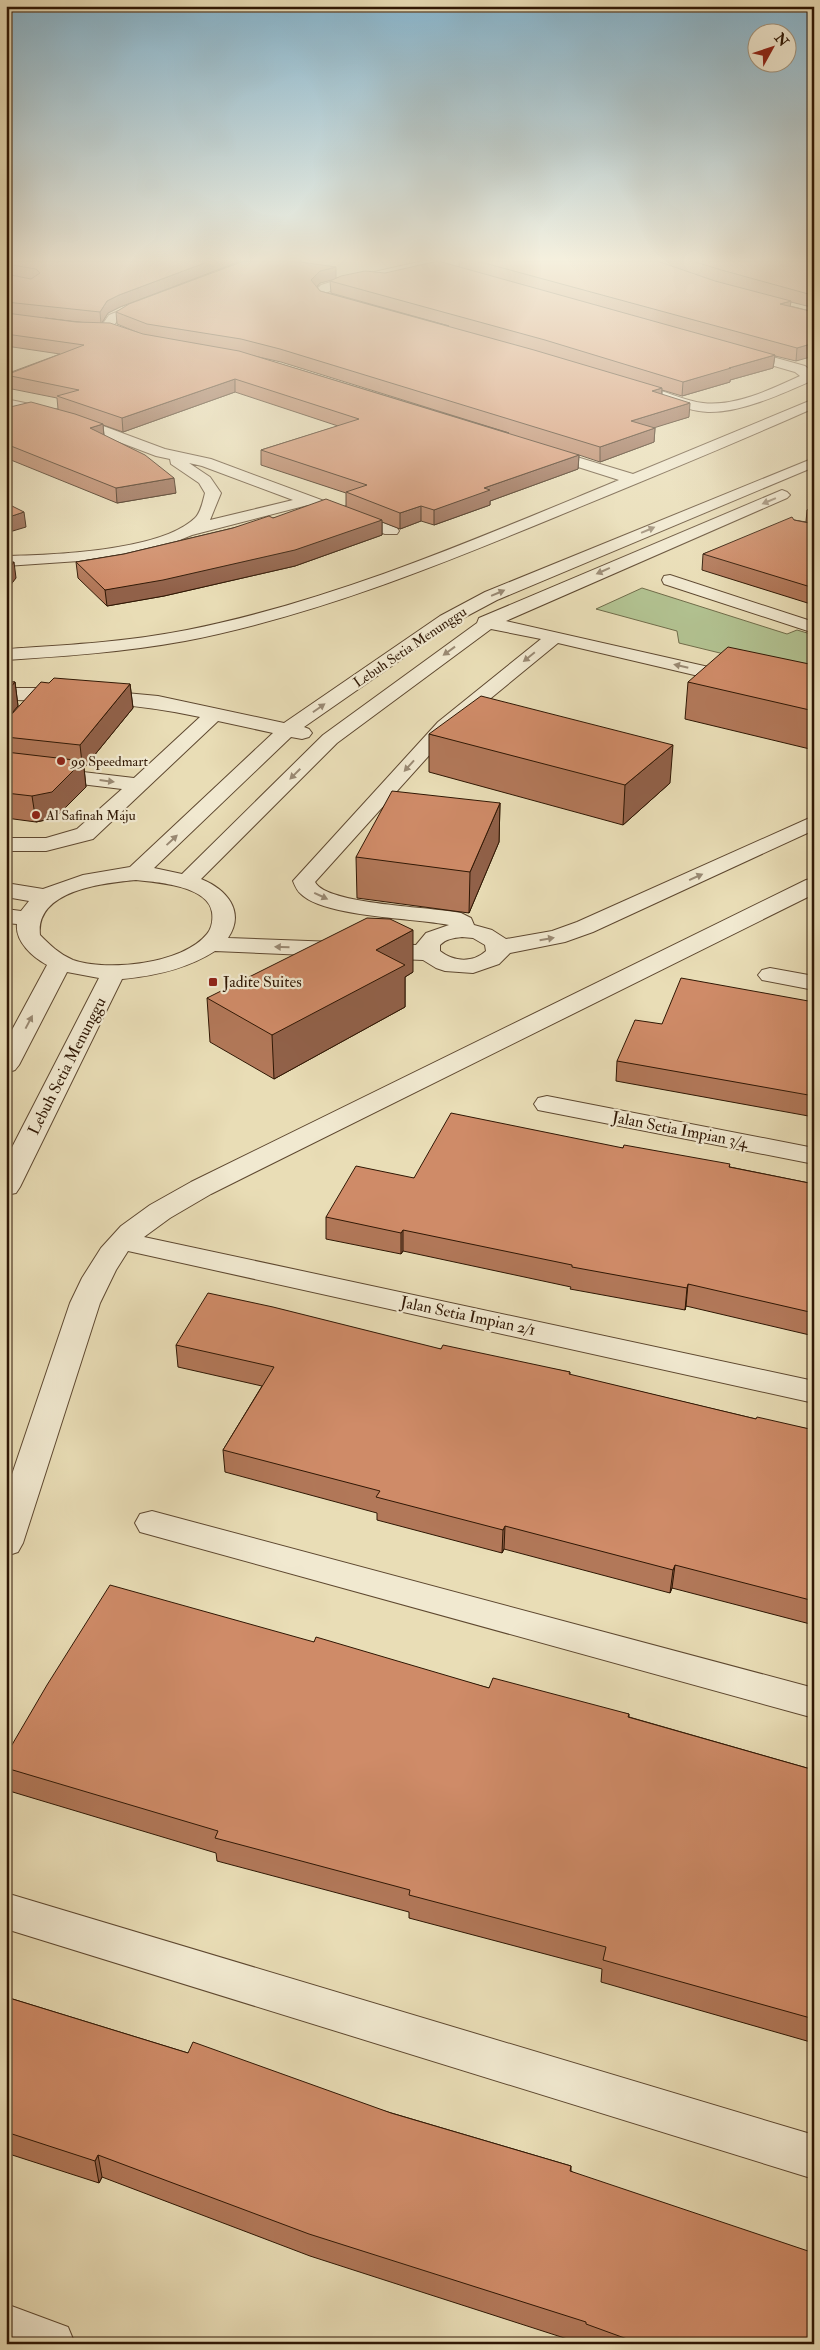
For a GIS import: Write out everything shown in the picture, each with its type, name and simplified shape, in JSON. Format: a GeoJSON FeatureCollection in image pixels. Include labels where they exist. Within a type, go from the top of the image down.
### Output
{"type":"FeatureCollection","features":[{"type":"Feature","properties":{"kind":"street"},"geometry":{"type":"LineString","coordinates":[[643,390],[691,405],[709,408],[726,407],[796,383],[806,378],[807,373],[803,371]]}},
{"type":"Feature","properties":{"kind":"street"},"geometry":{"type":"LineString","coordinates":[[6,403],[39,410],[82,423],[161,453],[187,466],[205,480],[213,493],[209,510],[200,522],[183,532]]}},
{"type":"Feature","properties":{"kind":"street"},"geometry":{"type":"LineString","coordinates":[[6,655],[119,646],[187,635],[248,621],[308,604],[433,562],[747,433],[814,403]]}},
{"type":"Feature","properties":{"kind":"street"},"geometry":{"type":"LineString","coordinates":[[528,446],[632,479]]}},
{"type":"Feature","properties":{"kind":"street"},"geometry":{"type":"LineString","coordinates":[[161,453],[206,462],[391,531]]}},
{"type":"Feature","properties":{"kind":"street","name":"Lebuh Setia Menunggu"},"geometry":{"type":"LineString","coordinates":[[136,874],[287,730],[455,615],[491,596],[814,462]]}},
{"type":"Feature","properties":{"kind":"street","name":"Lebuh Setia Menunggu"},"geometry":{"type":"LineString","coordinates":[[187,881],[330,739],[356,718],[489,622],[796,490]]}},
{"type":"Feature","properties":{"kind":"street"},"geometry":{"type":"LineString","coordinates":[[6,561],[69,559],[103,554],[144,545],[183,532],[310,500]]}},
{"type":"Feature","properties":{"kind":"street"},"geometry":{"type":"LineString","coordinates":[[670,580],[814,628]]}},
{"type":"Feature","properties":{"kind":"street"},"geometry":{"type":"LineString","coordinates":[[455,615],[757,683]]}},
{"type":"Feature","properties":{"kind":"street"},"geometry":{"type":"LineString","coordinates":[[462,930],[463,923],[453,918],[342,904],[322,898],[309,890],[304,881],[445,726],[555,637]]}},
{"type":"Feature","properties":{"kind":"street"},"geometry":{"type":"LineString","coordinates":[[6,694],[72,694],[158,702],[330,739]]}},
{"type":"Feature","properties":{"kind":"street"},"geometry":{"type":"LineString","coordinates":[[24,714],[42,694]]}},
{"type":"Feature","properties":{"kind":"street"},"geometry":{"type":"LineString","coordinates":[[6,844],[28,847],[58,844],[85,834],[136,784],[213,715]]}},
{"type":"Feature","properties":{"kind":"street"},"geometry":{"type":"LineString","coordinates":[[6,769],[136,784]]}},
{"type":"Feature","properties":{"kind":"street"},"geometry":{"type":"LineString","coordinates":[[498,948],[558,937],[585,927],[814,822]]}},
{"type":"Feature","properties":{"kind":"street"},"geometry":{"type":"LineString","coordinates":[[136,874],[163,875],[187,881],[206,890],[219,901],[224,914],[216,936],[192,956],[170,965],[143,971],[114,972],[85,970],[60,963],[39,951],[28,935],[29,919],[36,907],[48,897],[66,887],[88,880],[136,874]]}},
{"type":"Feature","properties":{"kind":"street"},"geometry":{"type":"LineString","coordinates":[[6,1543],[85,1304],[99,1272],[122,1240],[155,1215],[201,1188],[814,885]]}},
{"type":"Feature","properties":{"kind":"street"},"geometry":{"type":"LineString","coordinates":[[6,890],[48,897]]}},
{"type":"Feature","properties":{"kind":"street"},"geometry":{"type":"LineString","coordinates":[[6,916],[29,919]]}},
{"type":"Feature","properties":{"kind":"street"},"geometry":{"type":"LineString","coordinates":[[216,936],[431,946],[446,932],[462,930],[473,931],[491,937],[498,948],[498,953],[485,963],[464,967],[442,963],[431,946]]}},
{"type":"Feature","properties":{"kind":"street"},"geometry":{"type":"LineString","coordinates":[[6,1065],[60,963]]}},
{"type":"Feature","properties":{"kind":"street","name":"Lebuh Setia Menunggu"},"geometry":{"type":"LineString","coordinates":[[6,1187],[114,972]]}},
{"type":"Feature","properties":{"kind":"street"},"geometry":{"type":"LineString","coordinates":[[770,975],[814,983]]}},
{"type":"Feature","properties":{"kind":"street","name":"Jalan Setia Impian 3/4"},"geometry":{"type":"LineString","coordinates":[[547,1104],[814,1156]]}},
{"type":"Feature","properties":{"kind":"street","name":"Jalan Setia Impian 2/1"},"geometry":{"type":"LineString","coordinates":[[122,1240],[814,1392]]}},
{"type":"Feature","properties":{"kind":"street"},"geometry":{"type":"LineString","coordinates":[[152,1524],[814,1704]]}},
{"type":"Feature","properties":{"kind":"street"},"geometry":{"type":"LineString","coordinates":[[6,1911],[814,2157]]}},
{"type":"Feature","properties":{"kind":"street"},"geometry":{"type":"LineString","coordinates":[[6,2328],[50,2344]]}},
{"type":"Feature","properties":{"kind":"green space"},"geometry":{"type":"Polygon","coordinates":[[[642,588],[787,634],[797,630],[814,635],[814,676],[679,643],[677,631],[596,609],[642,588]]]}},
{"type":"Feature","properties":{"kind":"building"},"geometry":{"type":"Polygon","coordinates":[[[17,371],[303,371],[579,455],[484,488],[490,490],[434,510],[421,506],[400,513],[346,492],[367,485],[261,450],[359,419],[235,379],[122,418],[57,396],[79,390],[6,375],[17,371]]]}},
{"type":"Feature","properties":{"kind":"building"},"geometry":{"type":"Polygon","coordinates":[[[351,371],[604,371],[662,388],[652,391],[690,403],[631,421],[655,428],[600,447],[351,371]]]}},
{"type":"Feature","properties":{"kind":"building"},"geometry":{"type":"Polygon","coordinates":[[[646,371],[722,371],[683,382],[646,371]]]}},
{"type":"Feature","properties":{"kind":"building"},"geometry":{"type":"Polygon","coordinates":[[[31,402],[103,424],[90,428],[145,455],[174,478],[116,488],[6,444],[6,408],[31,402]]]}},
{"type":"Feature","properties":{"kind":"building"},"geometry":{"type":"Polygon","coordinates":[[[326,499],[382,520],[295,550],[163,580],[105,590],[76,562],[124,554],[233,528],[269,516],[273,518],[326,499]]]}},
{"type":"Feature","properties":{"kind":"building"},"geometry":{"type":"Polygon","coordinates":[[[6,503],[24,512],[6,518],[6,503]]]}},
{"type":"Feature","properties":{"kind":"building"},"geometry":{"type":"Polygon","coordinates":[[[814,506],[814,512],[807,510],[814,506]]]}},
{"type":"Feature","properties":{"kind":"building"},"geometry":{"type":"Polygon","coordinates":[[[792,517],[794,520],[814,524],[814,588],[703,554],[792,517]]]}},
{"type":"Feature","properties":{"kind":"building"},"geometry":{"type":"Polygon","coordinates":[[[6,562],[14,562],[6,572],[6,562]]]}},
{"type":"Feature","properties":{"kind":"building"},"geometry":{"type":"Polygon","coordinates":[[[728,647],[814,665],[814,711],[688,682],[728,647]]]}},
{"type":"Feature","properties":{"kind":"building"},"geometry":{"type":"Polygon","coordinates":[[[54,678],[130,684],[80,745],[6,737],[6,716],[11,715],[41,682],[49,683],[54,678]]]}},
{"type":"Feature","properties":{"kind":"building"},"geometry":{"type":"Polygon","coordinates":[[[6,682],[15,682],[6,692],[6,682]]]}},
{"type":"Feature","properties":{"kind":"building"},"geometry":{"type":"Polygon","coordinates":[[[481,696],[673,745],[625,785],[429,734],[481,696]]]}},
{"type":"Feature","properties":{"kind":"building"},"geometry":{"type":"Polygon","coordinates":[[[6,752],[83,761],[52,792],[32,796],[6,793],[6,752]]]}},
{"type":"Feature","properties":{"kind":"building"},"geometry":{"type":"Polygon","coordinates":[[[392,791],[500,803],[470,872],[356,857],[392,791]]]}},
{"type":"Feature","properties":{"kind":"building"},"geometry":{"type":"Polygon","coordinates":[[[367,918],[390,919],[413,930],[376,950],[405,965],[272,1035],[207,998],[367,918]]]}},
{"type":"Feature","properties":{"kind":"building"},"geometry":{"type":"Polygon","coordinates":[[[681,978],[814,1002],[814,1096],[617,1061],[635,1020],[662,1024],[681,978]]]}},
{"type":"Feature","properties":{"kind":"building"},"geometry":{"type":"Polygon","coordinates":[[[451,1113],[623,1148],[624,1145],[730,1164],[729,1167],[814,1184],[814,1313],[688,1284],[687,1288],[572,1267],[572,1265],[403,1230],[401,1233],[326,1217],[356,1166],[414,1178],[451,1113]]]}},
{"type":"Feature","properties":{"kind":"building"},"geometry":{"type":"Polygon","coordinates":[[[208,1293],[273,1307],[441,1349],[443,1345],[570,1372],[569,1374],[756,1419],[757,1417],[814,1430],[814,1601],[675,1565],[673,1570],[505,1526],[503,1530],[376,1497],[380,1491],[223,1450],[274,1367],[176,1345],[208,1293]]]}},
{"type":"Feature","properties":{"kind":"building"},"geometry":{"type":"Polygon","coordinates":[[[110,1585],[314,1642],[316,1637],[489,1688],[493,1678],[629,1714],[628,1717],[814,1770],[814,2019],[603,1960],[606,1947],[409,1895],[410,1890],[215,1838],[218,1831],[6,1768],[6,1755],[47,1685],[110,1585]]]}},
{"type":"Feature","properties":{"kind":"building"},"geometry":{"type":"Polygon","coordinates":[[[6,1997],[188,2053],[193,2042],[391,2113],[571,2166],[570,2171],[814,2253],[814,2344],[641,2344],[586,2324],[586,2322],[309,2234],[98,2155],[95,2161],[6,2132],[6,1997]]]}},
{"type":"Feature","properties":{"kind":"place","name":"99 Speedmart"},"geometry":{"type":"Point","coordinates":[61,761]}},
{"type":"Feature","properties":{"kind":"place","name":"Al Safinah Maju"},"geometry":{"type":"Point","coordinates":[36,815]}},
{"type":"Feature","properties":{"kind":"place","name":"Jadite Suites"},"geometry":{"type":"Point","coordinates":[213,982]}}]}
